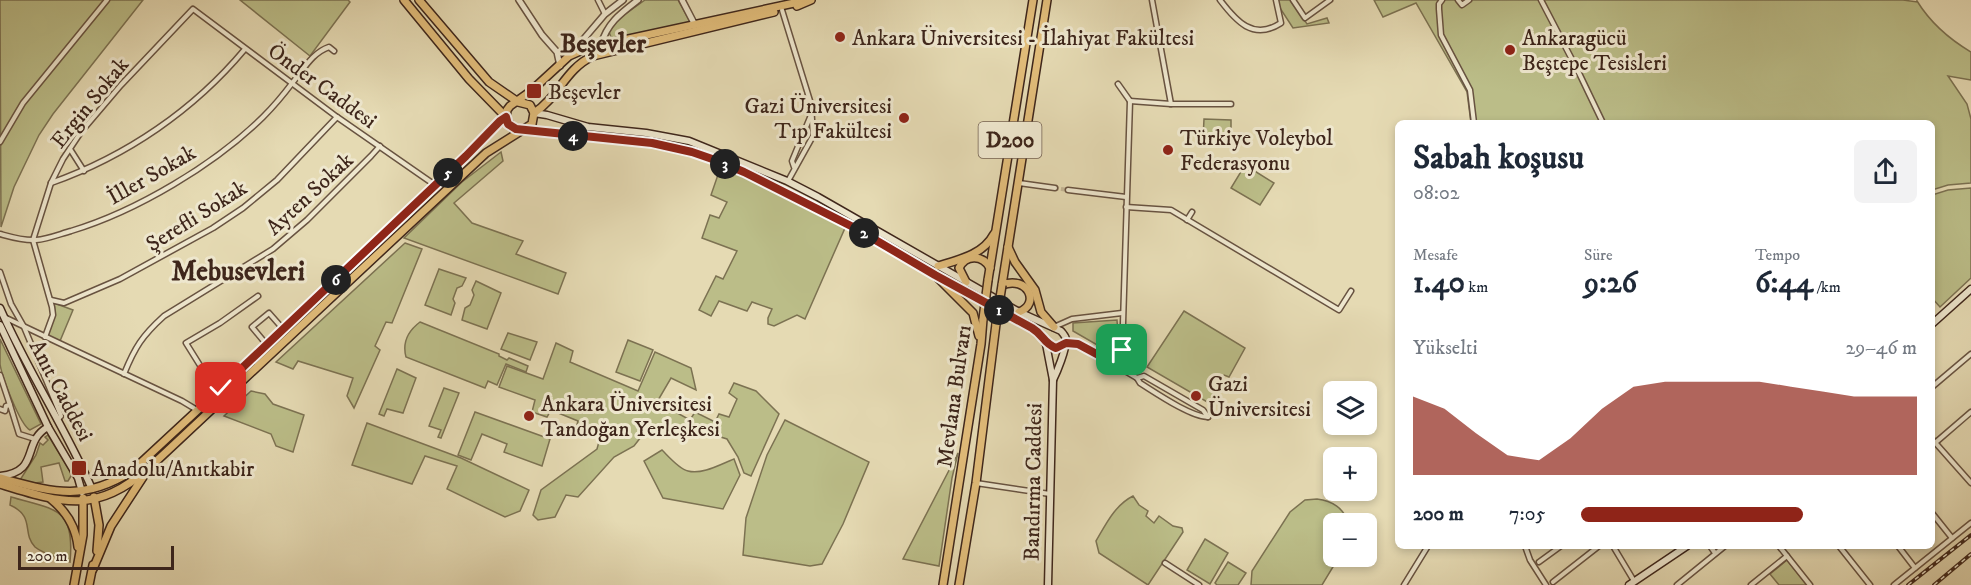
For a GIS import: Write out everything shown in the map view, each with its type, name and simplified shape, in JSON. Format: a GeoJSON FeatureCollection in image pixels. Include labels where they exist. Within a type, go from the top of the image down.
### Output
{"type":"FeatureCollection","features":[{"type":"Feature","properties":{"kind":"main road"},"geometry":{"type":"LineString","coordinates":[[404,0],[469,79],[506,117],[512,127],[521,130],[652,143],[701,155],[734,167],[855,228],[1040,333],[1046,344],[1056,348],[1066,343],[1065,336],[1041,312],[1035,290],[1015,262],[1008,246]]}},
{"type":"Feature","properties":{"kind":"main road"},"geometry":{"type":"LineString","coordinates":[[0,477],[52,491],[82,492],[115,481],[132,471],[284,330],[506,117],[510,106],[518,102],[569,56],[601,45],[801,0]]}},
{"type":"Feature","properties":{"kind":"main road"},"geometry":{"type":"LineString","coordinates":[[534,113],[546,103],[575,66],[593,56],[782,10],[811,0]]}},
{"type":"Feature","properties":{"kind":"main road","name":"Mevlana Bulvarı"},"geometry":{"type":"LineString","coordinates":[[943,585],[981,344],[988,280],[1033,0]]}},
{"type":"Feature","properties":{"kind":"main road","name":"Mevlana Bulvarı"},"geometry":{"type":"LineString","coordinates":[[959,585],[976,483],[996,324],[1048,0]]}},
{"type":"Feature","properties":{"kind":"main road"},"geometry":{"type":"LineString","coordinates":[[0,484],[51,499],[83,501],[123,488],[149,468],[478,160],[500,142],[532,124],[534,113],[530,105],[518,102],[481,74],[422,1]]}},
{"type":"Feature","properties":{"kind":"main road"},"geometry":{"type":"LineString","coordinates":[[601,45],[604,54]]}},
{"type":"Feature","properties":{"kind":"main road"},"geometry":{"type":"LineString","coordinates":[[534,113],[588,128],[646,133],[689,141],[787,181],[871,225],[1019,312],[1054,327]]}},
{"type":"Feature","properties":{"kind":"main road"},"geometry":{"type":"LineString","coordinates":[[938,266],[977,251],[989,243],[996,229]]}},
{"type":"Feature","properties":{"kind":"main road"},"geometry":{"type":"LineString","coordinates":[[966,282],[959,268],[964,261],[980,258],[986,261],[990,268]]}},
{"type":"Feature","properties":{"kind":"main road"},"geometry":{"type":"LineString","coordinates":[[935,275],[973,313],[981,344]]}},
{"type":"Feature","properties":{"kind":"main road"},"geometry":{"type":"LineString","coordinates":[[1002,285],[1013,281],[1022,284],[1026,289],[1030,303],[1028,308],[1019,312]]}},
{"type":"Feature","properties":{"kind":"main road"},"geometry":{"type":"LineString","coordinates":[[1935,321],[1971,289]]}},
{"type":"Feature","properties":{"kind":"main road","name":"Anıt Caddesi"},"geometry":{"type":"LineString","coordinates":[[0,308],[2,316],[92,489]]}},
{"type":"Feature","properties":{"kind":"main road","name":"Anıt Caddesi"},"geometry":{"type":"LineString","coordinates":[[0,325],[48,428],[78,478],[82,492]]}},
{"type":"Feature","properties":{"kind":"main road","name":"Bandırma Caddesi"},"geometry":{"type":"LineString","coordinates":[[1053,380],[1066,343]]}},
{"type":"Feature","properties":{"kind":"main road","name":"Bandırma Caddesi"},"geometry":{"type":"LineString","coordinates":[[1046,344],[1053,380],[1048,585]]}},
{"type":"Feature","properties":{"kind":"main road"},"geometry":{"type":"LineString","coordinates":[[0,477],[15,473],[26,465],[35,439],[41,431],[48,428]]}},
{"type":"Feature","properties":{"kind":"main road"},"geometry":{"type":"LineString","coordinates":[[93,569],[111,526],[149,468]]}},
{"type":"Feature","properties":{"kind":"main road"},"geometry":{"type":"LineString","coordinates":[[89,585],[99,538],[99,525],[92,489]]}},
{"type":"Feature","properties":{"kind":"main road"},"geometry":{"type":"LineString","coordinates":[[74,585],[80,556],[82,492]]}},
{"type":"Feature","properties":{"kind":"main road"},"geometry":{"type":"LineString","coordinates":[[51,499],[64,512],[73,526],[80,556]]}},
{"type":"Feature","properties":{"kind":"main road"},"geometry":{"type":"LineString","coordinates":[[1632,583],[1683,549]]}},
{"type":"Feature","properties":{"kind":"street"},"geometry":{"type":"LineString","coordinates":[[0,142],[23,103],[107,0]]}},
{"type":"Feature","properties":{"kind":"street"},"geometry":{"type":"LineString","coordinates":[[519,0],[542,35],[557,52],[560,66]]}},
{"type":"Feature","properties":{"kind":"street"},"geometry":{"type":"LineString","coordinates":[[598,0],[606,14]]}},
{"type":"Feature","properties":{"kind":"street"},"geometry":{"type":"LineString","coordinates":[[569,56],[606,14],[623,0]]}},
{"type":"Feature","properties":{"kind":"street"},"geometry":{"type":"LineString","coordinates":[[601,45],[610,23],[638,0]]}},
{"type":"Feature","properties":{"kind":"street"},"geometry":{"type":"LineString","coordinates":[[682,0],[695,25]]}},
{"type":"Feature","properties":{"kind":"street"},"geometry":{"type":"LineString","coordinates":[[1152,0],[1171,104]]}},
{"type":"Feature","properties":{"kind":"street"},"geometry":{"type":"LineString","coordinates":[[1220,0],[1236,20],[1248,28],[1259,29],[1281,23],[1275,0]]}},
{"type":"Feature","properties":{"kind":"street"},"geometry":{"type":"LineString","coordinates":[[1293,0],[1305,18],[1330,0]]}},
{"type":"Feature","properties":{"kind":"street"},"geometry":{"type":"LineString","coordinates":[[1442,0],[1439,4],[1441,35],[1470,90],[1474,120]]}},
{"type":"Feature","properties":{"kind":"street"},"geometry":{"type":"LineString","coordinates":[[1458,0],[1462,5],[1469,0]]}},
{"type":"Feature","properties":{"kind":"street"},"geometry":{"type":"LineString","coordinates":[[1541,0],[1601,120]]}},
{"type":"Feature","properties":{"kind":"street","name":"Önder Caddesi"},"geometry":{"type":"LineString","coordinates":[[193,9],[337,117],[435,185]]}},
{"type":"Feature","properties":{"kind":"street","name":"Ergin Sokak"},"geometry":{"type":"LineString","coordinates":[[33,240],[51,183],[81,132],[121,85],[193,9]]}},
{"type":"Feature","properties":{"kind":"street"},"geometry":{"type":"LineString","coordinates":[[782,10],[811,104],[813,136],[787,181]]}},
{"type":"Feature","properties":{"kind":"street","name":"İller Sokak"},"geometry":{"type":"LineString","coordinates":[[0,234],[33,240],[45,239],[99,222],[181,179],[231,144],[262,117],[293,83],[308,62],[322,50],[328,47],[334,51]]}},
{"type":"Feature","properties":{"kind":"street"},"geometry":{"type":"LineString","coordinates":[[51,183],[84,171],[128,148],[181,111],[217,81],[245,48]]}},
{"type":"Feature","properties":{"kind":"street"},"geometry":{"type":"LineString","coordinates":[[1117,365],[1122,355],[1130,101],[1118,84]]}},
{"type":"Feature","properties":{"kind":"street"},"geometry":{"type":"LineString","coordinates":[[1130,101],[1230,104]]}},
{"type":"Feature","properties":{"kind":"street"},"geometry":{"type":"LineString","coordinates":[[794,168],[792,161],[812,114]]}},
{"type":"Feature","properties":{"kind":"street","name":"Şerefli Sokak"},"geometry":{"type":"LineString","coordinates":[[51,300],[63,303],[120,279],[213,228],[243,208],[277,180],[337,117]]}},
{"type":"Feature","properties":{"kind":"street"},"geometry":{"type":"LineString","coordinates":[[803,134],[813,136]]}},
{"type":"Feature","properties":{"kind":"street","name":"Ayten Sokak"},"geometry":{"type":"LineString","coordinates":[[124,374],[134,350],[150,329],[164,316],[273,249],[307,220],[380,146]]}},
{"type":"Feature","properties":{"kind":"street"},"geometry":{"type":"LineString","coordinates":[[70,149],[84,171]]}},
{"type":"Feature","properties":{"kind":"street"},"geometry":{"type":"LineString","coordinates":[[1018,183],[1055,188]]}},
{"type":"Feature","properties":{"kind":"street"},"geometry":{"type":"LineString","coordinates":[[1068,190],[1126,197]]}},
{"type":"Feature","properties":{"kind":"street"},"geometry":{"type":"LineString","coordinates":[[1126,207],[1171,210],[1338,310],[1350,291]]}},
{"type":"Feature","properties":{"kind":"street"},"geometry":{"type":"LineString","coordinates":[[1187,220],[1192,212]]}},
{"type":"Feature","properties":{"kind":"street"},"geometry":{"type":"LineString","coordinates":[[33,240],[51,300],[53,315],[45,337]]}},
{"type":"Feature","properties":{"kind":"street"},"geometry":{"type":"LineString","coordinates":[[0,272],[11,304],[24,327],[61,416],[56,421]]}},
{"type":"Feature","properties":{"kind":"street"},"geometry":{"type":"LineString","coordinates":[[221,388],[201,367],[186,343],[258,296]]}},
{"type":"Feature","properties":{"kind":"street"},"geometry":{"type":"LineString","coordinates":[[267,346],[252,327],[269,313],[284,330]]}},
{"type":"Feature","properties":{"kind":"street"},"geometry":{"type":"LineString","coordinates":[[1054,327],[1072,320],[1122,314]]}},
{"type":"Feature","properties":{"kind":"street"},"geometry":{"type":"LineString","coordinates":[[2,316],[198,410]]}},
{"type":"Feature","properties":{"kind":"street"},"geometry":{"type":"LineString","coordinates":[[1066,343],[1078,344],[1117,365],[1137,378],[1140,383],[1199,417],[1208,417],[1203,410],[1144,376],[1137,378]]}},
{"type":"Feature","properties":{"kind":"street"},"geometry":{"type":"LineString","coordinates":[[1935,384],[1971,354]]}},
{"type":"Feature","properties":{"kind":"street"},"geometry":{"type":"LineString","coordinates":[[0,375],[19,434],[35,439]]}},
{"type":"Feature","properties":{"kind":"street"},"geometry":{"type":"LineString","coordinates":[[0,409],[5,411],[6,406],[10,405]]}},
{"type":"Feature","properties":{"kind":"street"},"geometry":{"type":"LineString","coordinates":[[1935,440],[1971,412]]}},
{"type":"Feature","properties":{"kind":"street"},"geometry":{"type":"LineString","coordinates":[[1935,442],[1971,483]]}},
{"type":"Feature","properties":{"kind":"street"},"geometry":{"type":"LineString","coordinates":[[1964,476],[1971,470]]}},
{"type":"Feature","properties":{"kind":"street"},"geometry":{"type":"LineString","coordinates":[[976,483],[1050,494]]}},
{"type":"Feature","properties":{"kind":"street"},"geometry":{"type":"LineString","coordinates":[[1935,517],[1952,538]]}},
{"type":"Feature","properties":{"kind":"street"},"geometry":{"type":"LineString","coordinates":[[1894,585],[1971,523]]}},
{"type":"Feature","properties":{"kind":"street"},"geometry":{"type":"LineString","coordinates":[[1404,585],[1426,549]]}},
{"type":"Feature","properties":{"kind":"street"},"geometry":{"type":"LineString","coordinates":[[1526,549],[1530,560],[1546,585]]}},
{"type":"Feature","properties":{"kind":"street"},"geometry":{"type":"LineString","coordinates":[[1539,562],[1557,549]]}},
{"type":"Feature","properties":{"kind":"street"},"geometry":{"type":"LineString","coordinates":[[1554,582],[1595,549]]}},
{"type":"Feature","properties":{"kind":"street"},"geometry":{"type":"LineString","coordinates":[[1615,549],[1632,583]]}},
{"type":"Feature","properties":{"kind":"street"},"geometry":{"type":"LineString","coordinates":[[1712,549],[1715,553]]}},
{"type":"Feature","properties":{"kind":"street"},"geometry":{"type":"LineString","coordinates":[[1677,585],[1721,549]]}},
{"type":"Feature","properties":{"kind":"street"},"geometry":{"type":"LineString","coordinates":[[1781,549],[1810,585]]}},
{"type":"Feature","properties":{"kind":"street"},"geometry":{"type":"LineString","coordinates":[[1841,549],[1870,585]]}},
{"type":"Feature","properties":{"kind":"street"},"geometry":{"type":"LineString","coordinates":[[1900,549],[1915,568]]}},
{"type":"Feature","properties":{"kind":"street"},"geometry":{"type":"LineString","coordinates":[[1751,585],[1787,556]]}},
{"type":"Feature","properties":{"kind":"street"},"geometry":{"type":"LineString","coordinates":[[1165,563],[1198,585]]}},
{"type":"Feature","properties":{"kind":"green space"},"geometry":{"type":"Polygon","coordinates":[[[0,0],[143,0],[39,135],[14,187],[1,227],[0,0]]]}},
{"type":"Feature","properties":{"kind":"green space"},"geometry":{"type":"Polygon","coordinates":[[[240,0],[348,0],[350,2],[310,56],[240,0]]]}},
{"type":"Feature","properties":{"kind":"green space"},"geometry":{"type":"Polygon","coordinates":[[[645,0],[678,0],[690,22],[616,39],[611,37],[609,32],[617,20],[645,0]]]}},
{"type":"Feature","properties":{"kind":"green space"},"geometry":{"type":"Polygon","coordinates":[[[1277,0],[1290,0],[1307,24],[1327,18],[1329,23],[1293,28],[1277,0]]]}},
{"type":"Feature","properties":{"kind":"green space"},"geometry":{"type":"Polygon","coordinates":[[[1374,0],[1917,1],[1941,29],[1971,52],[1971,80],[1948,76],[1967,104],[1971,119],[1971,183],[1948,185],[1935,189],[1935,120],[1471,120],[1467,92],[1416,3],[1383,17],[1374,0]]]}},
{"type":"Feature","properties":{"kind":"green space"},"geometry":{"type":"Polygon","coordinates":[[[1204,119],[1231,120],[1231,139],[1203,139],[1204,119]]]}},
{"type":"Feature","properties":{"kind":"green space"},"geometry":{"type":"Polygon","coordinates":[[[501,152],[503,161],[454,203],[472,223],[523,241],[516,254],[566,273],[558,294],[404,238],[462,182],[501,152]]]}},
{"type":"Feature","properties":{"kind":"green space"},"geometry":{"type":"Polygon","coordinates":[[[1245,165],[1274,183],[1260,205],[1231,188],[1245,165]]]}},
{"type":"Feature","properties":{"kind":"green space"},"geometry":{"type":"Polygon","coordinates":[[[721,166],[845,228],[805,319],[797,315],[774,326],[768,324],[772,309],[752,302],[747,311],[719,301],[711,316],[699,310],[716,276],[723,279],[737,251],[702,238],[710,215],[719,218],[727,202],[711,195],[721,166]]]}},
{"type":"Feature","properties":{"kind":"green space"},"geometry":{"type":"Polygon","coordinates":[[[1971,188],[1971,278],[1940,307],[1935,301],[1935,194],[1948,190],[1971,188]]]}},
{"type":"Feature","properties":{"kind":"green space"},"geometry":{"type":"Polygon","coordinates":[[[405,243],[422,249],[392,323],[386,322],[375,346],[380,350],[354,408],[347,396],[353,378],[298,361],[293,369],[276,362],[405,243]]]}},
{"type":"Feature","properties":{"kind":"green space"},"geometry":{"type":"Polygon","coordinates":[[[439,269],[466,278],[462,286],[457,288],[451,315],[425,305],[439,269]]]}},
{"type":"Feature","properties":{"kind":"green space"},"geometry":{"type":"Polygon","coordinates":[[[476,281],[501,293],[487,329],[462,320],[465,308],[470,305],[474,295],[472,290],[476,281]]]}},
{"type":"Feature","properties":{"kind":"green space"},"geometry":{"type":"Polygon","coordinates":[[[54,303],[73,310],[60,341],[48,336],[55,314],[54,303]]]}},
{"type":"Feature","properties":{"kind":"green space"},"geometry":{"type":"Polygon","coordinates":[[[1184,311],[1245,348],[1229,377],[1224,375],[1217,381],[1217,386],[1220,388],[1209,403],[1147,367],[1184,311]]]}},
{"type":"Feature","properties":{"kind":"green space"},"geometry":{"type":"Polygon","coordinates":[[[1117,320],[1119,350],[1111,353],[1073,331],[1073,323],[1117,320]]]}},
{"type":"Feature","properties":{"kind":"green space"},"geometry":{"type":"Polygon","coordinates":[[[420,322],[499,354],[507,360],[509,358],[528,366],[526,372],[506,364],[497,385],[488,381],[485,388],[406,357],[407,337],[420,322]]]}},
{"type":"Feature","properties":{"kind":"green space"},"geometry":{"type":"Polygon","coordinates":[[[508,333],[537,342],[530,360],[501,349],[508,333]]]}},
{"type":"Feature","properties":{"kind":"green space"},"geometry":{"type":"Polygon","coordinates":[[[0,339],[41,424],[30,430],[21,419],[4,379],[0,364],[0,339]]]}},
{"type":"Feature","properties":{"kind":"green space"},"geometry":{"type":"Polygon","coordinates":[[[628,340],[653,350],[640,381],[616,372],[628,340]]]}},
{"type":"Feature","properties":{"kind":"green space"},"geometry":{"type":"Polygon","coordinates":[[[556,343],[573,351],[570,362],[638,391],[655,352],[691,368],[696,390],[671,378],[657,402],[690,420],[695,412],[715,422],[719,414],[729,417],[737,399],[729,393],[734,383],[756,391],[779,414],[751,476],[744,473],[727,439],[698,430],[652,433],[641,437],[634,446],[614,457],[578,497],[566,495],[555,517],[538,520],[533,515],[541,490],[597,449],[600,438],[576,428],[578,421],[551,410],[547,417],[532,412],[535,400],[499,387],[507,366],[543,379],[556,343]]]}},
{"type":"Feature","properties":{"kind":"green space"},"geometry":{"type":"Polygon","coordinates":[[[397,369],[416,378],[403,413],[387,409],[384,416],[379,414],[397,369]]]}},
{"type":"Feature","properties":{"kind":"green space"},"geometry":{"type":"Polygon","coordinates":[[[444,388],[459,393],[441,438],[438,437],[441,430],[429,426],[444,388]]]}},
{"type":"Feature","properties":{"kind":"green space"},"geometry":{"type":"Polygon","coordinates":[[[251,391],[265,394],[273,404],[304,415],[293,452],[276,446],[271,434],[224,416],[251,391]]]}},
{"type":"Feature","properties":{"kind":"green space"},"geometry":{"type":"Polygon","coordinates":[[[475,412],[550,439],[542,466],[504,452],[507,444],[482,434],[471,460],[458,455],[475,412]]]}},
{"type":"Feature","properties":{"kind":"green space"},"geometry":{"type":"Polygon","coordinates":[[[785,420],[869,462],[843,524],[822,564],[810,566],[743,555],[746,518],[767,455],[785,420]]]}},
{"type":"Feature","properties":{"kind":"green space"},"geometry":{"type":"Polygon","coordinates":[[[367,423],[461,458],[529,490],[520,511],[505,517],[447,489],[457,466],[425,456],[412,484],[352,465],[367,423]]]}},
{"type":"Feature","properties":{"kind":"green space"},"geometry":{"type":"Polygon","coordinates":[[[48,435],[70,471],[71,476],[68,481],[65,481],[59,463],[41,467],[43,482],[20,480],[36,455],[40,443],[43,445],[48,440],[45,437],[48,435]]]}},
{"type":"Feature","properties":{"kind":"green space"},"geometry":{"type":"Polygon","coordinates":[[[662,450],[681,468],[693,472],[699,472],[734,459],[740,475],[723,509],[663,498],[644,461],[662,450]]]}},
{"type":"Feature","properties":{"kind":"green space"},"geometry":{"type":"Polygon","coordinates":[[[958,453],[939,566],[903,559],[958,453]]]}},
{"type":"Feature","properties":{"kind":"green space"},"geometry":{"type":"Polygon","coordinates":[[[1133,496],[1139,505],[1148,511],[1146,516],[1154,523],[1159,516],[1173,526],[1182,528],[1183,532],[1148,585],[1099,553],[1096,541],[1116,510],[1133,496]]]}},
{"type":"Feature","properties":{"kind":"green space"},"geometry":{"type":"Polygon","coordinates":[[[11,497],[40,505],[59,514],[69,530],[70,562],[35,547],[29,536],[26,520],[18,510],[10,505],[11,497]]]}},
{"type":"Feature","properties":{"kind":"green space"},"geometry":{"type":"Polygon","coordinates":[[[1305,500],[1328,501],[1344,513],[1323,513],[1323,567],[1333,567],[1322,585],[1251,585],[1252,571],[1290,512],[1305,500]]]}},
{"type":"Feature","properties":{"kind":"green space"},"geometry":{"type":"Polygon","coordinates":[[[1205,539],[1228,553],[1210,584],[1187,570],[1205,539]]]}},
{"type":"Feature","properties":{"kind":"green space"},"geometry":{"type":"Polygon","coordinates":[[[1787,560],[1807,585],[1779,585],[1770,574],[1787,560]]]}},
{"type":"Feature","properties":{"kind":"green space"},"geometry":{"type":"Polygon","coordinates":[[[1228,562],[1246,573],[1238,585],[1217,585],[1215,583],[1228,562]]]}},
{"type":"Feature","properties":{"kind":"tunnel"},"geometry":{"type":"LineString","coordinates":[[1055,188],[1068,190]]}},
{"type":"Feature","properties":{"kind":"railway"},"geometry":{"type":"LineString","coordinates":[[1908,585],[1971,535]]}},
{"type":"Feature","properties":{"kind":"railway"},"geometry":{"type":"LineString","coordinates":[[1934,585],[1971,554]]}},
{"type":"Feature","properties":{"kind":"place","name":"Ankara Üniversitesi - İlahiyat Fakültesi"},"geometry":{"type":"Point","coordinates":[840,37]}},
{"type":"Feature","properties":{"kind":"place","name":"Ankaragücü Beştepe Tesisleri"},"geometry":{"type":"Point","coordinates":[1510,50]}},
{"type":"Feature","properties":{"kind":"place","name":"Beşevler"},"geometry":{"type":"Point","coordinates":[534,91]}},
{"type":"Feature","properties":{"kind":"place","name":"Gazi Üniversitesi Tıp Fakültesi"},"geometry":{"type":"Point","coordinates":[904,118]}},
{"type":"Feature","properties":{"kind":"place","name":"Türkiye Voleybol Federasyonu"},"geometry":{"type":"Point","coordinates":[1168,150]}},
{"type":"Feature","properties":{"kind":"place","name":"Gazi Üniversitesi"},"geometry":{"type":"Point","coordinates":[1196,396]}},
{"type":"Feature","properties":{"kind":"place","name":"Ankara Üniversitesi Tandoğan Yerleşkesi"},"geometry":{"type":"Point","coordinates":[529,416]}},
{"type":"Feature","properties":{"kind":"place","name":"Anadolu/Anıtkabir"},"geometry":{"type":"Point","coordinates":[79,468]}},
{"type":"Feature","properties":{"kind":"district","name":"Beşevler"},"geometry":{"type":"Point","coordinates":[603,43]}},
{"type":"Feature","properties":{"kind":"district","name":"Mebusevleri"},"geometry":{"type":"Point","coordinates":[238,270]}},
{"type":"Feature","properties":{"kind":"route"},"geometry":{"type":"LineString","coordinates":[[221,388],[506,117],[508,124],[516,129],[671,146],[718,161],[855,228],[1032,328],[1040,333],[1046,344],[1056,348],[1066,343],[1078,344],[1117,365],[1122,350]]}}]}
